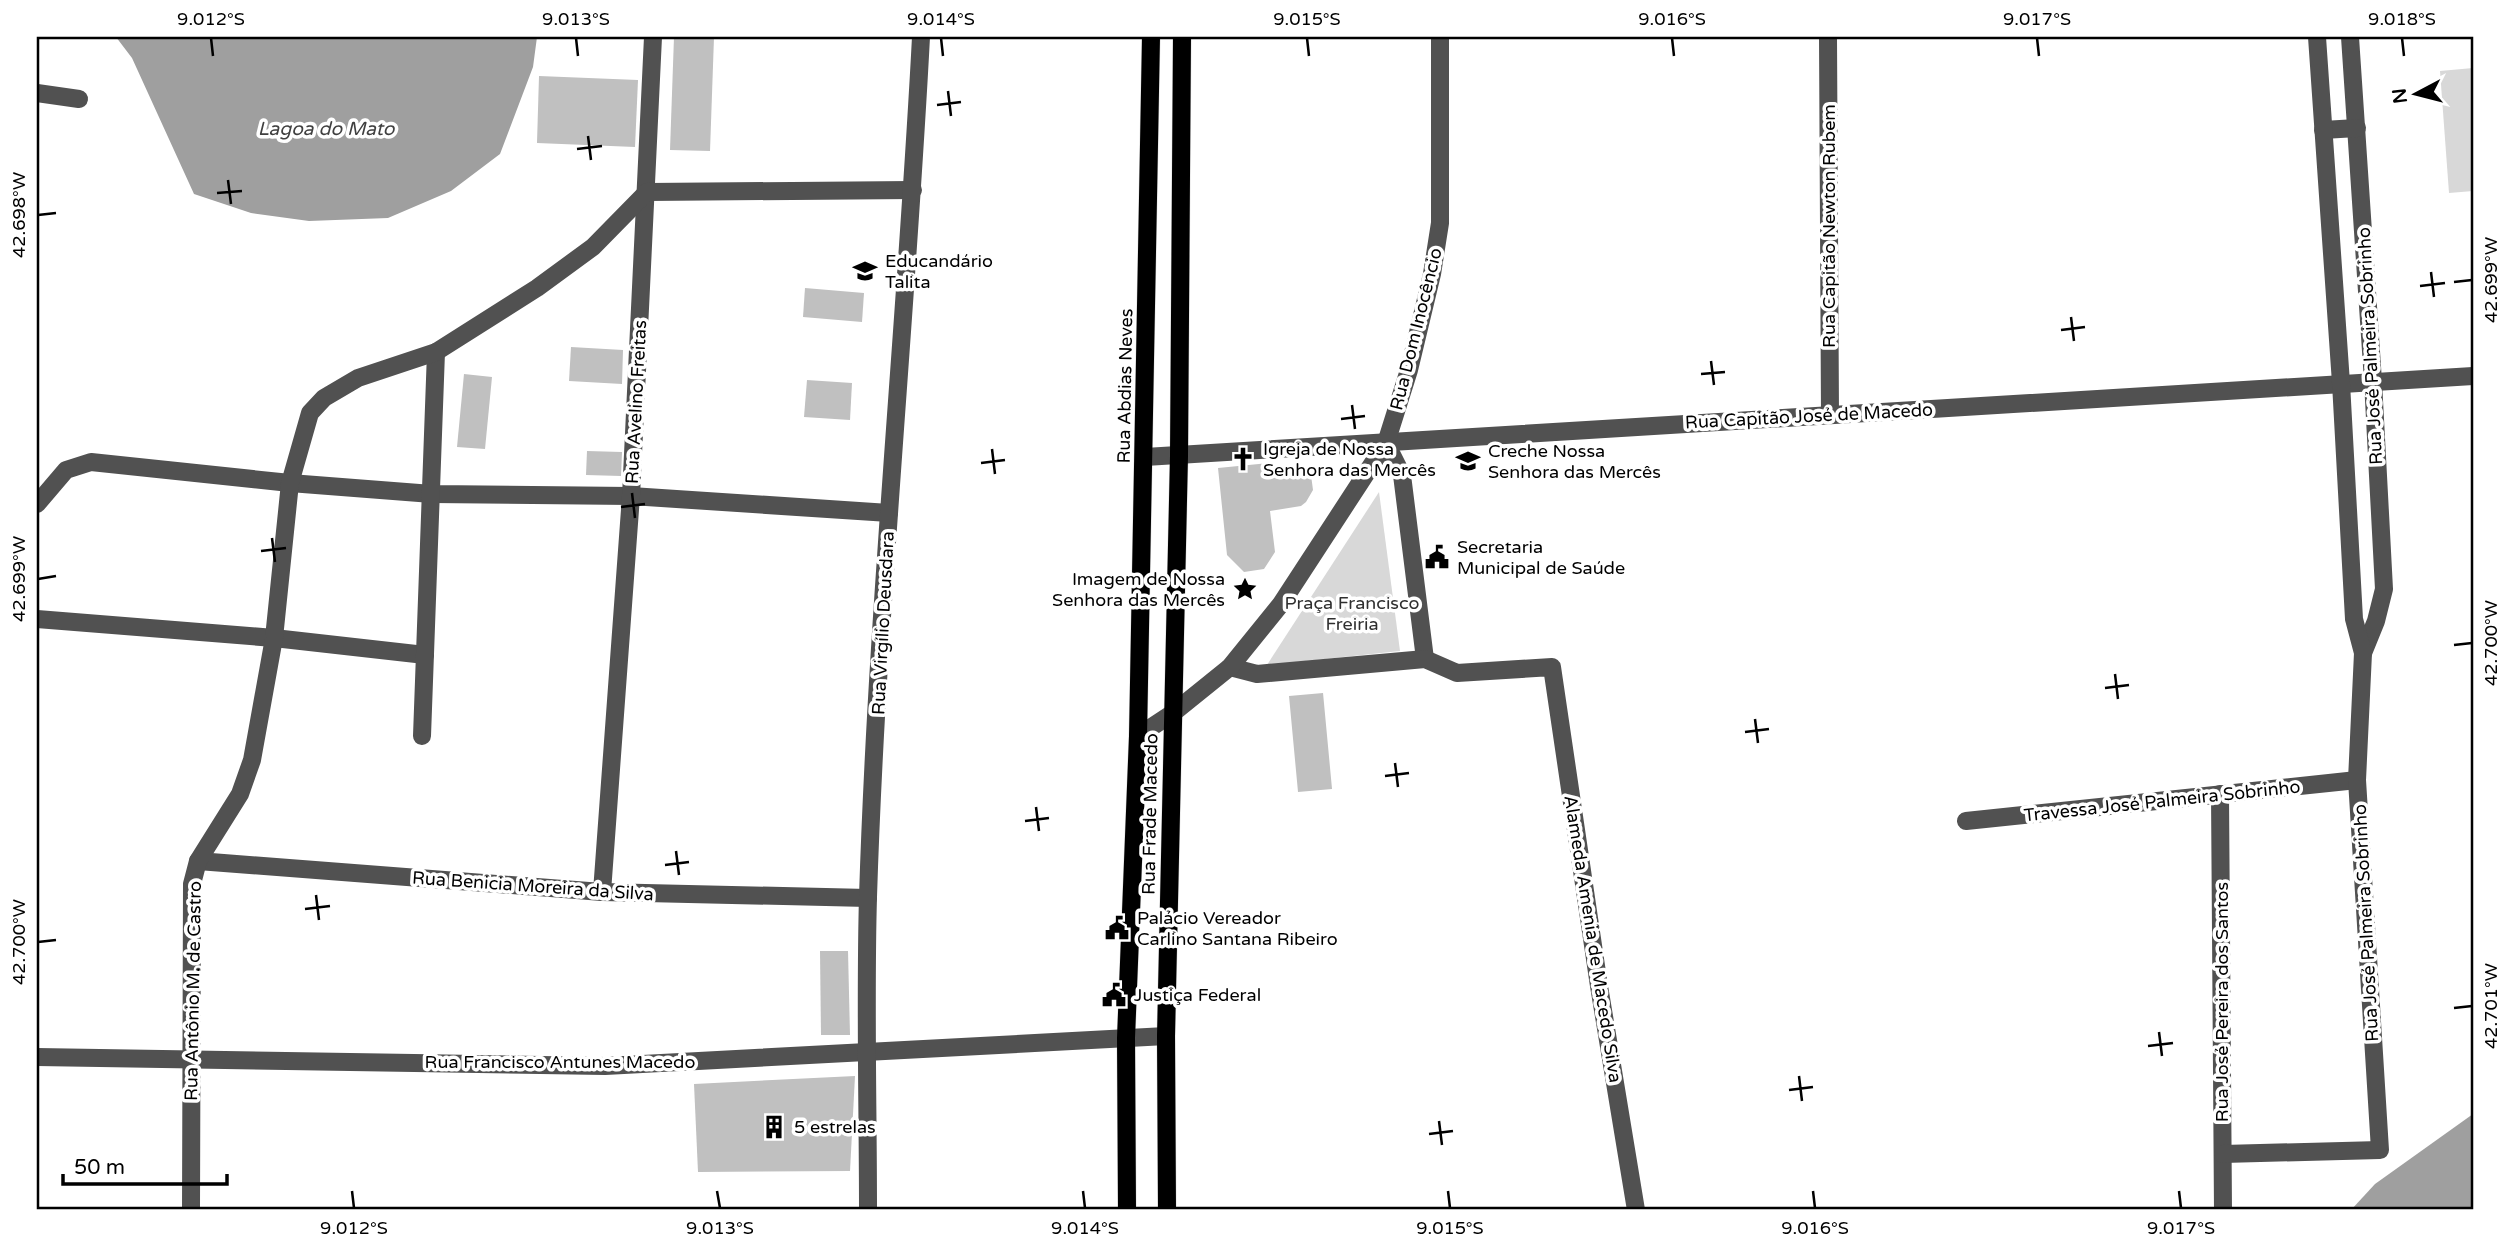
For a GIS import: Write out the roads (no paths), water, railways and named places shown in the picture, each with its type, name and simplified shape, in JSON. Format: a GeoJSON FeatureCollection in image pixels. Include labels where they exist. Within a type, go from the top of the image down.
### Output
{"type":"FeatureCollection","features":[{"type":"Feature","properties":{"kind":"main road","name":"Rua Abdias Neves"},"geometry":{"type":"LineString","coordinates":[[1138,736],[1151,37]]}},
{"type":"Feature","properties":{"kind":"main road"},"geometry":{"type":"LineString","coordinates":[[1173,713],[1179,456],[1182,37]]}},
{"type":"Feature","properties":{"kind":"main road"},"geometry":{"type":"LineString","coordinates":[[1150,117],[1181,119]]}},
{"type":"Feature","properties":{"kind":"main road","name":"Rua Frade Macedo"},"geometry":{"type":"LineString","coordinates":[[1167,1210],[1166,1036],[1173,713]]}},
{"type":"Feature","properties":{"kind":"main road","name":"Rua Frade Macedo"},"geometry":{"type":"LineString","coordinates":[[1127,1210],[1126,1038],[1138,736]]}},
{"type":"Feature","properties":{"kind":"street","name":"Rua Avelino Freitas"},"geometry":{"type":"LineString","coordinates":[[602,892],[631,496],[653,37]]}},
{"type":"Feature","properties":{"kind":"street","name":"Rua Virgílio Deusdara"},"geometry":{"type":"LineString","coordinates":[[867,1210],[869,898],[889,513],[913,190],[921,37]]}},
{"type":"Feature","properties":{"kind":"street","name":"Rua Dom Inocêncio"},"geometry":{"type":"LineString","coordinates":[[1138,736],[1173,713],[1230,667],[1281,604],[1386,443],[1409,370],[1432,274],[1440,223],[1440,37]]}},
{"type":"Feature","properties":{"kind":"street","name":"Rua Capitão Newton Rubem"},"geometry":{"type":"LineString","coordinates":[[1828,37],[1830,415]]}},
{"type":"Feature","properties":{"kind":"street"},"geometry":{"type":"LineString","coordinates":[[2308,37],[2331,363]]}},
{"type":"Feature","properties":{"kind":"street","name":"Rua José Palmeira Sobrinho"},"geometry":{"type":"LineString","coordinates":[[2223,1154],[2380,1150],[2357,780],[2363,653],[2354,619],[2317,37]]}},
{"type":"Feature","properties":{"kind":"street","name":"Rua José Palmeira Sobrinho"},"geometry":{"type":"LineString","coordinates":[[2350,37],[2384,589],[2376,621],[2363,653]]}},
{"type":"Feature","properties":{"kind":"street"},"geometry":{"type":"LineString","coordinates":[[37,93],[79,99]]}},
{"type":"Feature","properties":{"kind":"street"},"geometry":{"type":"LineString","coordinates":[[2323,130],[2357,128]]}},
{"type":"Feature","properties":{"kind":"street"},"geometry":{"type":"LineString","coordinates":[[422,736],[436,352],[537,288],[593,247],[647,192],[913,190]]}},
{"type":"Feature","properties":{"kind":"street","name":"Rua Antônio M. de Castro"},"geometry":{"type":"LineString","coordinates":[[191,1210],[192,884],[198,862],[240,794],[252,760],[274,638],[290,483],[310,413],[324,398],[358,378],[436,352]]}},
{"type":"Feature","properties":{"kind":"street","name":"Rua Capitão José de Macedo"},"geometry":{"type":"LineString","coordinates":[[1144,457],[2473,376]]}},
{"type":"Feature","properties":{"kind":"street"},"geometry":{"type":"LineString","coordinates":[[1230,667],[1257,674],[1425,659],[1402,475],[1386,443]]}},
{"type":"Feature","properties":{"kind":"street"},"geometry":{"type":"LineString","coordinates":[[37,503],[66,470],[84,463],[432,494],[631,496],[889,513]]}},
{"type":"Feature","properties":{"kind":"street"},"geometry":{"type":"LineString","coordinates":[[37,619],[274,638],[425,655]]}},
{"type":"Feature","properties":{"kind":"street","name":"Alameda Amenia de Macedo Silva"},"geometry":{"type":"LineString","coordinates":[[1425,659],[1457,673],[1552,667],[1599,986],[1636,1210]]}},
{"type":"Feature","properties":{"kind":"street","name":"Travessa José Palmeira Sobrinho"},"geometry":{"type":"LineString","coordinates":[[1966,821],[2357,780]]}},
{"type":"Feature","properties":{"kind":"street","name":"Rua José Pereira dos Santos"},"geometry":{"type":"LineString","coordinates":[[2220,794],[2223,1210]]}},
{"type":"Feature","properties":{"kind":"street","name":"Rua Benicia Moreira da Silva"},"geometry":{"type":"LineString","coordinates":[[198,862],[602,892],[869,898]]}},
{"type":"Feature","properties":{"kind":"street","name":"Rua Francisco Antunes Macedo"},"geometry":{"type":"LineString","coordinates":[[37,1057],[605,1066],[1166,1036]]}},
{"type":"Feature","properties":{"kind":"water","name":"Lagoa do Mato"},"geometry":{"type":"Polygon","coordinates":[[[116,37],[537,37],[533,67],[500,154],[451,191],[388,218],[309,221],[251,213],[194,194],[132,58],[116,37]]]}},
{"type":"Feature","properties":{"kind":"water"},"geometry":{"type":"Polygon","coordinates":[[[2473,1114],[2473,1210],[2351,1210],[2375,1184],[2473,1114]]]}},
{"type":"Feature","properties":{"kind":"place","name":"Educandário Talita"},"geometry":{"type":"Point","coordinates":[865,271]}},
{"type":"Feature","properties":{"kind":"place","name":"Igreja de Nossa Senhora das Mercês"},"geometry":{"type":"Point","coordinates":[1243,459]}},
{"type":"Feature","properties":{"kind":"place","name":"Creche Nossa Senhora das Mercês"},"geometry":{"type":"Point","coordinates":[1468,461]}},
{"type":"Feature","properties":{"kind":"place","name":"Secretaria Municipal de Saúde"},"geometry":{"type":"Point","coordinates":[1437,557]}},
{"type":"Feature","properties":{"kind":"place","name":"Imagem de Nossa Senhora das Mercês"},"geometry":{"type":"Point","coordinates":[1245,589]}},
{"type":"Feature","properties":{"kind":"place","name":"Palácio Vereador Carlino Santana Ribeiro"},"geometry":{"type":"Point","coordinates":[1117,928]}},
{"type":"Feature","properties":{"kind":"place","name":"Justiça Federal"},"geometry":{"type":"Point","coordinates":[1114,995]}},
{"type":"Feature","properties":{"kind":"place","name":"5 estrelas"},"geometry":{"type":"Point","coordinates":[774,1127]}},
{"type":"Feature","properties":{"kind":"park label","name":"Praça Francisco Freiria"},"geometry":{"type":"Point","coordinates":[1352,613]}}]}
